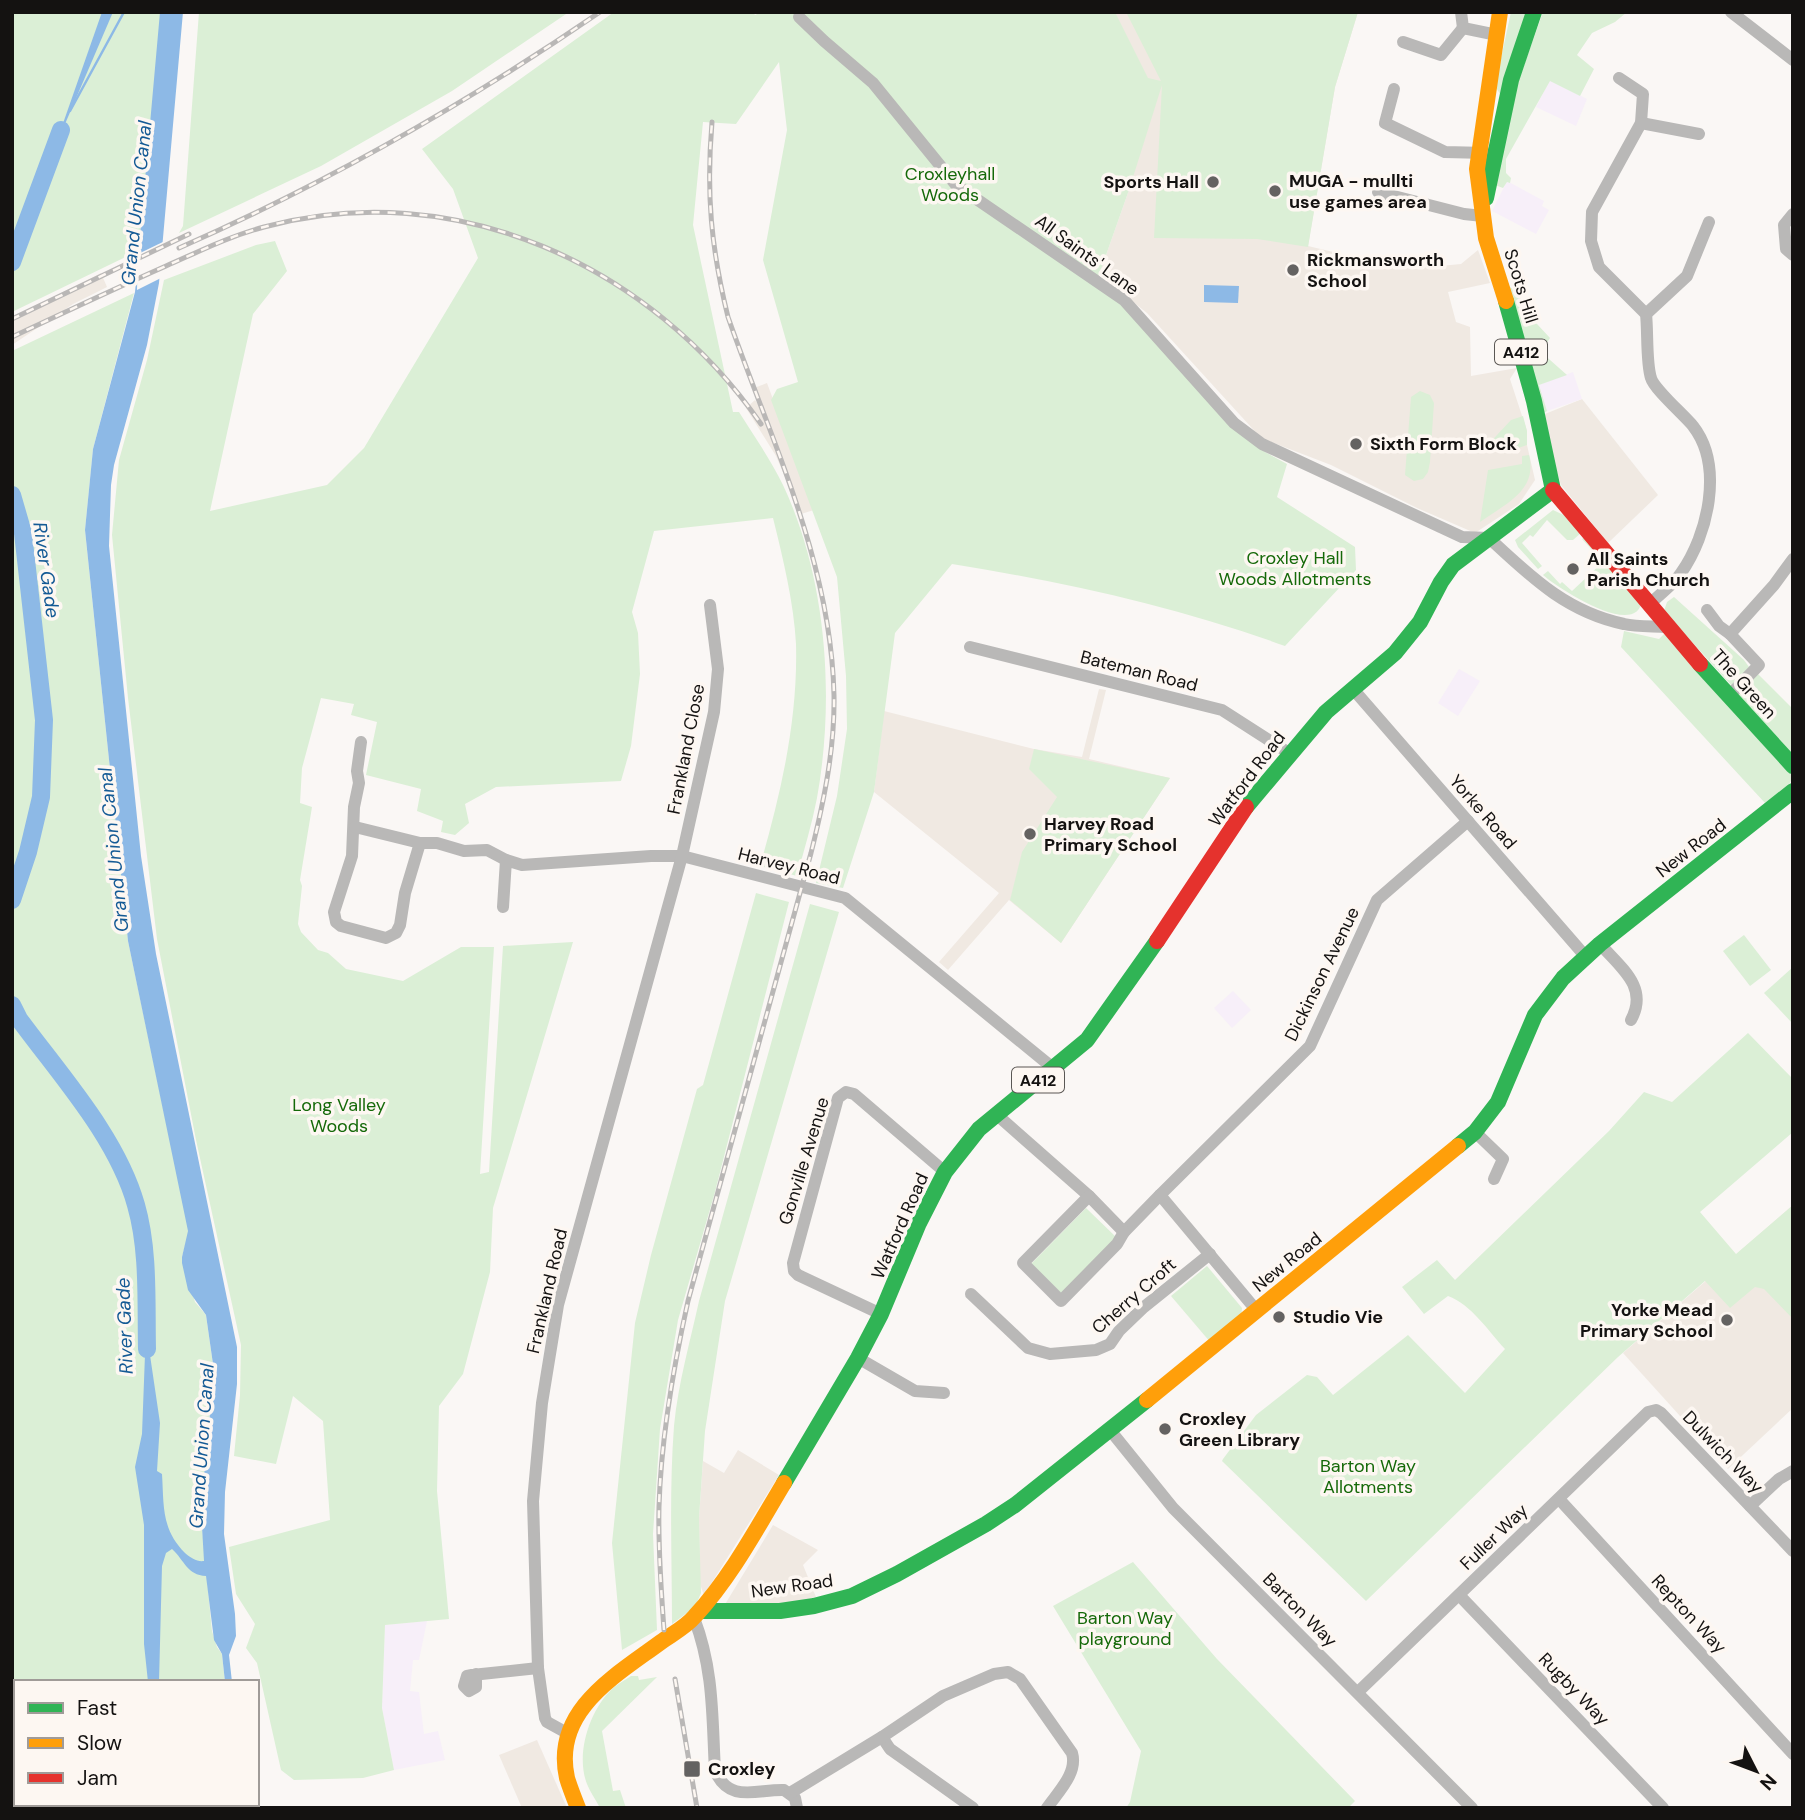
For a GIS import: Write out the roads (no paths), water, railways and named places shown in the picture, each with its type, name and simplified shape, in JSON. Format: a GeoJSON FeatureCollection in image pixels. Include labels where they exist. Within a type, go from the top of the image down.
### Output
{"type":"FeatureCollection","features":[{"type":"Feature","properties":{"kind":"main road","name":"Scots Hill"},"geometry":{"type":"LineString","coordinates":[[1487,153],[1500,12]]}},
{"type":"Feature","properties":{"kind":"main road","name":"Scots Hill"},"geometry":{"type":"LineString","coordinates":[[1534,12],[1487,153],[1477,169],[1486,238],[1534,401],[1553,490]]}},
{"type":"Feature","properties":{"kind":"main road","name":"Watford Road"},"geometry":{"type":"LineString","coordinates":[[567,1733],[592,1694],[698,1615],[759,1527],[859,1358],[881,1314],[919,1223],[945,1172],[979,1129],[1080,1047],[1097,1028],[1181,908],[1244,809],[1326,712],[1395,653],[1420,622],[1453,565],[1553,490]]}},
{"type":"Feature","properties":{"kind":"main road","name":"The Green"},"geometry":{"type":"LineString","coordinates":[[1553,490],[1651,603],[1667,627],[1793,766]]}},
{"type":"Feature","properties":{"kind":"main road","name":"New Road"},"geometry":{"type":"LineString","coordinates":[[698,1615],[803,1608],[852,1596],[874,1587],[964,1537],[1015,1505],[1475,1132],[1498,1102],[1531,1022],[1542,1003],[1563,978],[1600,944],[1793,791]]}},
{"type":"Feature","properties":{"kind":"main road"},"geometry":{"type":"LineString","coordinates":[[567,1733],[567,1777],[577,1808]]}},
{"type":"Feature","properties":{"kind":"street"},"geometry":{"type":"LineString","coordinates":[[1403,42],[1441,55],[1463,28],[1461,12]]}},
{"type":"Feature","properties":{"kind":"street"},"geometry":{"type":"LineString","coordinates":[[1731,12],[1793,60]]}},
{"type":"Feature","properties":{"kind":"street","name":"All Saints' Lane"},"geometry":{"type":"LineString","coordinates":[[799,17],[873,83],[956,185],[1124,300],[1234,423],[1262,444],[1462,537],[1489,538]]}},
{"type":"Feature","properties":{"kind":"street"},"geometry":{"type":"LineString","coordinates":[[1463,28],[1497,35]]}},
{"type":"Feature","properties":{"kind":"street"},"geometry":{"type":"LineString","coordinates":[[1619,78],[1643,94],[1641,123],[1592,212],[1591,241],[1599,267],[1646,314],[1651,380],[1699,435],[1704,444],[1709,468],[1708,500],[1699,541],[1681,574],[1651,603]]}},
{"type":"Feature","properties":{"kind":"street"},"geometry":{"type":"LineString","coordinates":[[1394,89],[1385,123],[1445,152],[1487,153]]}},
{"type":"Feature","properties":{"kind":"street"},"geometry":{"type":"LineString","coordinates":[[1641,123],[1699,134]]}},
{"type":"Feature","properties":{"kind":"street"},"geometry":{"type":"LineString","coordinates":[[1378,191],[1464,214],[1483,216]]}},
{"type":"Feature","properties":{"kind":"street"},"geometry":{"type":"LineString","coordinates":[[1793,214],[1784,225],[1786,249],[1793,255]]}},
{"type":"Feature","properties":{"kind":"street"},"geometry":{"type":"LineString","coordinates":[[1646,314],[1687,276],[1709,222]]}},
{"type":"Feature","properties":{"kind":"street"},"geometry":{"type":"LineString","coordinates":[[1489,538],[1538,584],[1578,608],[1625,625],[1667,627]]}},
{"type":"Feature","properties":{"kind":"street"},"geometry":{"type":"LineString","coordinates":[[1730,634],[1774,585],[1793,559]]}},
{"type":"Feature","properties":{"kind":"street","name":"Frankland Close"},"geometry":{"type":"LineString","coordinates":[[682,856],[714,712],[718,669],[710,605]]}},
{"type":"Feature","properties":{"kind":"street"},"geometry":{"type":"LineString","coordinates":[[1707,610],[1719,626],[1759,665],[1728,697]]}},
{"type":"Feature","properties":{"kind":"street","name":"Bateman Road"},"geometry":{"type":"LineString","coordinates":[[970,647],[1222,710],[1289,753]]}},
{"type":"Feature","properties":{"kind":"street","name":"Yorke Road"},"geometry":{"type":"LineString","coordinates":[[1353,689],[1586,957]]}},
{"type":"Feature","properties":{"kind":"street"},"geometry":{"type":"LineString","coordinates":[[361,742],[352,856],[334,912],[334,918],[341,926],[386,938],[394,936],[401,925],[405,893],[420,843]]}},
{"type":"Feature","properties":{"kind":"street","name":"Dickinson Avenue"},"geometry":{"type":"LineString","coordinates":[[1089,1196],[1023,1263],[1061,1301],[1160,1195],[1310,1046],[1377,901],[1468,821]]}},
{"type":"Feature","properties":{"kind":"street","name":"Harvey Road"},"geometry":{"type":"LineString","coordinates":[[355,827],[464,851],[487,850],[522,865],[682,856],[845,898],[1053,1068]]}},
{"type":"Feature","properties":{"kind":"street","name":"Frankland Road"},"geometry":{"type":"LineString","coordinates":[[567,1733],[547,1722],[542,1709],[538,1668],[533,1501],[542,1403],[556,1318],[682,856]]}},
{"type":"Feature","properties":{"kind":"street"},"geometry":{"type":"LineString","coordinates":[[503,907],[506,860]]}},
{"type":"Feature","properties":{"kind":"street"},"geometry":{"type":"LineString","coordinates":[[1600,944],[1635,985],[1639,995],[1631,1020]]}},
{"type":"Feature","properties":{"kind":"street","name":"Gonville Avenue"},"geometry":{"type":"LineString","coordinates":[[881,1314],[794,1271],[793,1263],[838,1098],[846,1093],[854,1094],[945,1172]]}},
{"type":"Feature","properties":{"kind":"street"},"geometry":{"type":"LineString","coordinates":[[996,1114],[1089,1196],[1124,1232]]}},
{"type":"Feature","properties":{"kind":"street"},"geometry":{"type":"LineString","coordinates":[[1475,1132],[1503,1159],[1494,1179]]}},
{"type":"Feature","properties":{"kind":"street"},"geometry":{"type":"LineString","coordinates":[[1160,1195],[1257,1311]]}},
{"type":"Feature","properties":{"kind":"street","name":"Cherry Croft"},"geometry":{"type":"LineString","coordinates":[[971,1294],[1028,1348],[1050,1354],[1096,1350],[1110,1344],[1119,1331],[1144,1307],[1210,1254]]}},
{"type":"Feature","properties":{"kind":"street"},"geometry":{"type":"LineString","coordinates":[[859,1358],[915,1391],[944,1393]]}},
{"type":"Feature","properties":{"kind":"street","name":"Fuller Way"},"geometry":{"type":"LineString","coordinates":[[1358,1692],[1648,1412],[1656,1410]]}},
{"type":"Feature","properties":{"kind":"street","name":"Dulwich Way"},"geometry":{"type":"LineString","coordinates":[[1656,1410],[1793,1550]]}},
{"type":"Feature","properties":{"kind":"street","name":"Barton Way"},"geometry":{"type":"LineString","coordinates":[[1110,1430],[1173,1507],[1358,1692],[1466,1806]]}},
{"type":"Feature","properties":{"kind":"street"},"geometry":{"type":"LineString","coordinates":[[1750,1506],[1779,1479],[1793,1471]]}},
{"type":"Feature","properties":{"kind":"street","name":"Repton Way"},"geometry":{"type":"LineString","coordinates":[[1559,1499],[1793,1754]]}},
{"type":"Feature","properties":{"kind":"street","name":"Rugby Way"},"geometry":{"type":"LineString","coordinates":[[1459,1595],[1663,1808]]}},
{"type":"Feature","properties":{"kind":"street"},"geometry":{"type":"LineString","coordinates":[[698,1615],[709,1666],[715,1771],[719,1779],[732,1790],[741,1793],[777,1790],[790,1793],[795,1798],[797,1808]]}},
{"type":"Feature","properties":{"kind":"street"},"geometry":{"type":"LineString","coordinates":[[476,1674],[538,1668]]}},
{"type":"Feature","properties":{"kind":"street"},"geometry":{"type":"LineString","coordinates":[[790,1793],[943,1696],[1001,1672],[1014,1674],[1073,1759],[1070,1774],[1047,1808]]}},
{"type":"Feature","properties":{"kind":"street"},"geometry":{"type":"LineString","coordinates":[[882,1737],[890,1749],[973,1808]]}},
{"type":"Feature","properties":{"kind":"water"},"geometry":{"type":"Polygon","coordinates":[[[102,12],[113,12],[53,152],[102,12]]]}},
{"type":"Feature","properties":{"kind":"water"},"geometry":{"type":"Polygon","coordinates":[[[160,12],[183,12],[159,283],[147,345],[114,465],[109,546],[141,856],[156,954],[237,1347],[237,1384],[225,1492],[224,1534],[235,1614],[236,1636],[229,1655],[232,1680],[225,1680],[222,1654],[214,1640],[206,1576],[190,1570],[172,1549],[166,1553],[162,1566],[159,1680],[148,1680],[144,1644],[144,1525],[135,1467],[142,1434],[146,1328],[160,1423],[157,1471],[162,1474],[165,1516],[177,1544],[185,1553],[201,1561],[204,1561],[203,1486],[214,1371],[206,1315],[188,1290],[182,1263],[188,1231],[128,941],[85,530],[93,449],[135,292],[160,12]]]}},
{"type":"Feature","properties":{"kind":"water"},"geometry":{"type":"Polygon","coordinates":[[[1204,285],[1239,286],[1238,303],[1204,302],[1204,285]]]}},
{"type":"Feature","properties":{"kind":"waterway"},"geometry":{"type":"LineString","coordinates":[[70,111],[124,12]]}},
{"type":"Feature","properties":{"kind":"waterway","name":"River Gade"},"geometry":{"type":"LineString","coordinates":[[12,262],[61,130]]}},
{"type":"Feature","properties":{"kind":"waterway","name":"River Gade"},"geometry":{"type":"LineString","coordinates":[[12,495],[23,533],[44,720],[41,797],[28,852],[12,900]]}},
{"type":"Feature","properties":{"kind":"waterway","name":"River Gade"},"geometry":{"type":"LineString","coordinates":[[12,1005],[19,1019],[86,1107],[127,1180],[136,1205],[143,1240],[147,1349]]}},
{"type":"Feature","properties":{"kind":"railway"},"geometry":{"type":"LineString","coordinates":[[179,248],[289,196],[395,140],[499,78],[600,12]]}},
{"type":"Feature","properties":{"kind":"railway"},"geometry":{"type":"LineString","coordinates":[[664,1630],[659,1538],[660,1481],[677,1352],[688,1301],[811,853],[828,774],[834,715],[830,645],[810,549],[780,456],[728,317],[722,292],[711,220],[712,122]]}},
{"type":"Feature","properties":{"kind":"railway"},"geometry":{"type":"LineString","coordinates":[[12,337],[202,250],[251,231],[336,214],[407,213],[476,225],[543,246],[606,278],[664,319],[716,368],[761,424]]}},
{"type":"Feature","properties":{"kind":"railway"},"geometry":{"type":"LineString","coordinates":[[12,319],[189,234]]}},
{"type":"Feature","properties":{"kind":"railway"},"geometry":{"type":"LineString","coordinates":[[675,1679],[697,1808]]}},
{"type":"Feature","properties":{"kind":"place","name":"Sports Hall"},"geometry":{"type":"Point","coordinates":[1213,182]}},
{"type":"Feature","properties":{"kind":"place","name":"MUGA - mullti use games area"},"geometry":{"type":"Point","coordinates":[1275,191]}},
{"type":"Feature","properties":{"kind":"place","name":"Rickmansworth School"},"geometry":{"type":"Point","coordinates":[1293,270]}},
{"type":"Feature","properties":{"kind":"place","name":"Sixth Form Block"},"geometry":{"type":"Point","coordinates":[1356,444]}},
{"type":"Feature","properties":{"kind":"place","name":"All Saints Parish Church"},"geometry":{"type":"Point","coordinates":[1573,569]}},
{"type":"Feature","properties":{"kind":"place","name":"Harvey Road Primary School"},"geometry":{"type":"Point","coordinates":[1030,834]}},
{"type":"Feature","properties":{"kind":"place","name":"Studio Vie"},"geometry":{"type":"Point","coordinates":[1279,1317]}},
{"type":"Feature","properties":{"kind":"place","name":"Yorke Mead Primary School"},"geometry":{"type":"Point","coordinates":[1727,1320]}},
{"type":"Feature","properties":{"kind":"place","name":"Croxley Green Library"},"geometry":{"type":"Point","coordinates":[1165,1429]}},
{"type":"Feature","properties":{"kind":"place","name":"Croxley"},"geometry":{"type":"Point","coordinates":[692,1769]}},
{"type":"Feature","properties":{"kind":"park label","name":"Croxleyhall Woods"},"geometry":{"type":"Point","coordinates":[950,184]}},
{"type":"Feature","properties":{"kind":"park label","name":"Croxley Hall Woods Allotments"},"geometry":{"type":"Point","coordinates":[1295,568]}},
{"type":"Feature","properties":{"kind":"park label","name":"Long Valley Woods"},"geometry":{"type":"Point","coordinates":[339,1115]}},
{"type":"Feature","properties":{"kind":"park label","name":"Barton Way Allotments"},"geometry":{"type":"Point","coordinates":[1368,1476]}},
{"type":"Feature","properties":{"kind":"park label","name":"Barton Way playground"},"geometry":{"type":"Point","coordinates":[1125,1628]}},
{"type":"Feature","properties":{"kind":"water label","name":"Grand Union Canal"},"geometry":{"type":"Point","coordinates":[136,203]}},
{"type":"Feature","properties":{"kind":"water label","name":"Grand Union Canal"},"geometry":{"type":"Point","coordinates":[113,850]}},
{"type":"Feature","properties":{"kind":"water label","name":"Grand Union Canal"},"geometry":{"type":"Point","coordinates":[201,1446]}}]}
